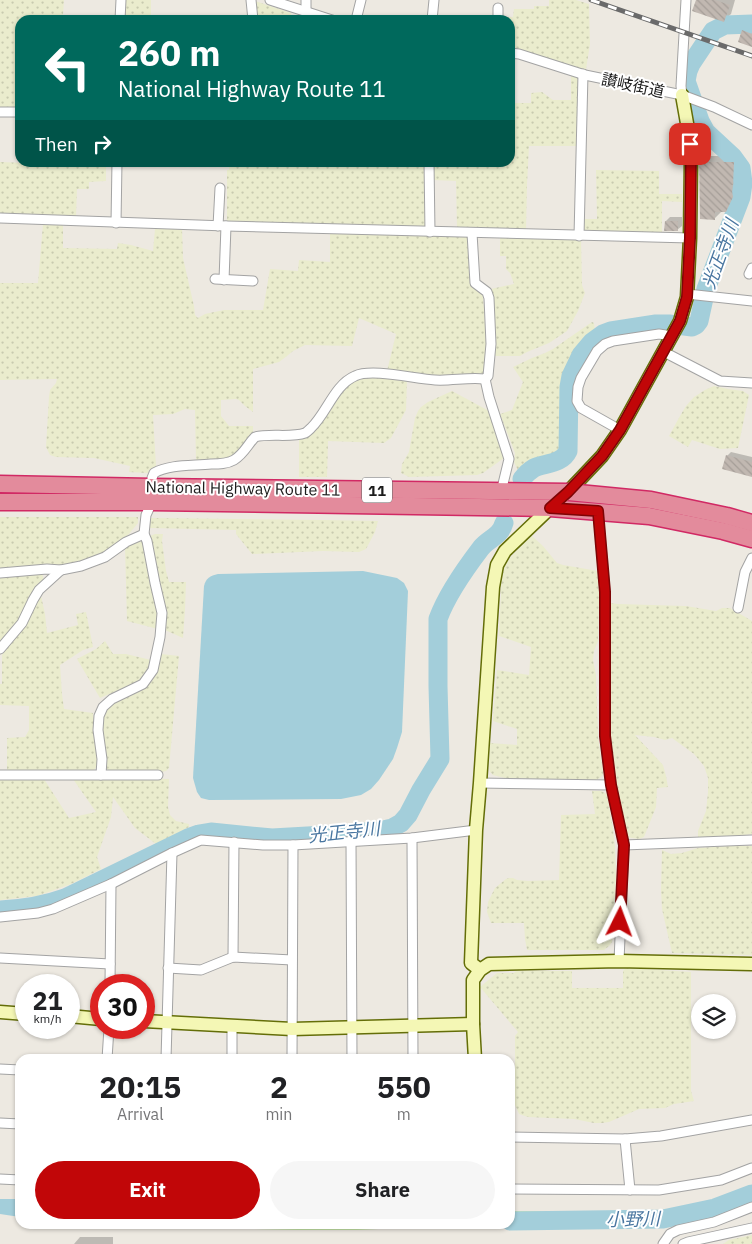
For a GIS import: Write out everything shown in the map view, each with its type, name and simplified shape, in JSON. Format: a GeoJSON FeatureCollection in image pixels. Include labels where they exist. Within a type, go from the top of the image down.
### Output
{"type":"FeatureCollection","features":[{"type":"Feature","properties":{"kind":"highway","name":"National Highway Route 11"},"geometry":{"type":"LineString","coordinates":[[0,484],[152,495],[598,511],[649,516],[752,539]]}},
{"type":"Feature","properties":{"kind":"highway","name":"National Highway Route 11"},"geometry":{"type":"LineString","coordinates":[[0,502],[152,495],[568,492],[651,500],[752,523]]}},
{"type":"Feature","properties":{"kind":"street"},"geometry":{"type":"LineString","coordinates":[[120,15],[121,0]]}},
{"type":"Feature","properties":{"kind":"street"},"geometry":{"type":"LineString","coordinates":[[251,0],[252,15]]}},
{"type":"Feature","properties":{"kind":"street"},"geometry":{"type":"LineString","coordinates":[[270,0],[318,15]]}},
{"type":"Feature","properties":{"kind":"street"},"geometry":{"type":"LineString","coordinates":[[306,0],[306,11]]}},
{"type":"Feature","properties":{"kind":"street"},"geometry":{"type":"LineString","coordinates":[[357,15],[361,0]]}},
{"type":"Feature","properties":{"kind":"street"},"geometry":{"type":"LineString","coordinates":[[432,15],[434,0]]}},
{"type":"Feature","properties":{"kind":"street"},"geometry":{"type":"LineString","coordinates":[[480,970],[471,962],[476,830],[493,587],[497,565],[505,551],[568,492],[602,456],[620,430],[664,352],[693,294],[690,238],[691,158],[681,86],[686,0]]}},
{"type":"Feature","properties":{"kind":"street"},"geometry":{"type":"LineString","coordinates":[[498,8],[498,15]]}},
{"type":"Feature","properties":{"kind":"street","name":"讃岐街道"},"geometry":{"type":"LineString","coordinates":[[515,54],[583,74],[682,95],[714,107],[752,125]]}},
{"type":"Feature","properties":{"kind":"street"},"geometry":{"type":"LineString","coordinates":[[579,236],[583,74]]}},
{"type":"Feature","properties":{"kind":"street"},"geometry":{"type":"LineString","coordinates":[[0,112],[15,112]]}},
{"type":"Feature","properties":{"kind":"street"},"geometry":{"type":"LineString","coordinates":[[116,167],[116,223]]}},
{"type":"Feature","properties":{"kind":"street"},"geometry":{"type":"LineString","coordinates":[[429,167],[430,232]]}},
{"type":"Feature","properties":{"kind":"street"},"geometry":{"type":"LineString","coordinates":[[220,188],[222,226],[220,279],[253,281]]}},
{"type":"Feature","properties":{"kind":"street"},"geometry":{"type":"LineString","coordinates":[[0,218],[116,223],[690,238]]}},
{"type":"Feature","properties":{"kind":"street"},"geometry":{"type":"LineString","coordinates":[[472,233],[474,278],[475,282],[487,292],[488,298],[491,344],[488,376],[485,379],[509,459],[501,492]]}},
{"type":"Feature","properties":{"kind":"street"},"geometry":{"type":"LineString","coordinates":[[693,294],[752,301]]}},
{"type":"Feature","properties":{"kind":"street"},"geometry":{"type":"LineString","coordinates":[[620,430],[580,408],[577,401],[580,378],[597,351],[604,344],[676,329]]}},
{"type":"Feature","properties":{"kind":"street"},"geometry":{"type":"LineString","coordinates":[[664,352],[720,381],[752,383]]}},
{"type":"Feature","properties":{"kind":"street"},"geometry":{"type":"LineString","coordinates":[[101,775],[102,759],[98,730],[99,716],[103,707],[112,699],[143,684],[153,670],[160,637],[162,613],[144,534],[146,515],[152,495],[152,478],[154,473],[172,467],[226,463],[242,454],[256,437],[292,435],[306,432],[316,424],[344,382],[358,374],[433,380],[485,379]]}},
{"type":"Feature","properties":{"kind":"street"},"geometry":{"type":"LineString","coordinates":[[598,511],[605,592],[605,736],[611,785],[624,845],[619,961]]}},
{"type":"Feature","properties":{"kind":"street"},"geometry":{"type":"LineString","coordinates":[[0,573],[47,569],[61,570],[82,566],[106,557],[126,542],[144,534]]}},
{"type":"Feature","properties":{"kind":"street"},"geometry":{"type":"LineString","coordinates":[[738,608],[745,572],[752,558]]}},
{"type":"Feature","properties":{"kind":"street"},"geometry":{"type":"LineString","coordinates":[[0,649],[22,622],[39,590],[61,570]]}},
{"type":"Feature","properties":{"kind":"street"},"geometry":{"type":"LineString","coordinates":[[0,775],[158,775]]}},
{"type":"Feature","properties":{"kind":"street"},"geometry":{"type":"LineString","coordinates":[[480,783],[611,785]]}},
{"type":"Feature","properties":{"kind":"street"},"geometry":{"type":"LineString","coordinates":[[0,917],[20,916],[53,909],[111,884],[201,840],[263,845],[293,845],[412,838],[476,830]]}},
{"type":"Feature","properties":{"kind":"street"},"geometry":{"type":"LineString","coordinates":[[412,838],[413,1054]]}},
{"type":"Feature","properties":{"kind":"street"},"geometry":{"type":"LineString","coordinates":[[624,845],[752,840]]}},
{"type":"Feature","properties":{"kind":"street"},"geometry":{"type":"LineString","coordinates":[[233,957],[234,842]]}},
{"type":"Feature","properties":{"kind":"street"},"geometry":{"type":"LineString","coordinates":[[351,842],[352,1054]]}},
{"type":"Feature","properties":{"kind":"street"},"geometry":{"type":"LineString","coordinates":[[292,1054],[293,845]]}},
{"type":"Feature","properties":{"kind":"street"},"geometry":{"type":"LineString","coordinates":[[166,1054],[172,853]]}},
{"type":"Feature","properties":{"kind":"street"},"geometry":{"type":"LineString","coordinates":[[110,974],[111,884]]}},
{"type":"Feature","properties":{"kind":"street"},"geometry":{"type":"LineString","coordinates":[[168,968],[200,970],[233,957],[292,960]]}},
{"type":"Feature","properties":{"kind":"street"},"geometry":{"type":"LineString","coordinates":[[0,958],[110,964]]}},
{"type":"Feature","properties":{"kind":"street"},"geometry":{"type":"LineString","coordinates":[[475,1054],[473,980],[480,970],[489,964],[619,961],[752,964]]}},
{"type":"Feature","properties":{"kind":"street"},"geometry":{"type":"LineString","coordinates":[[0,1012],[15,1013]]}},
{"type":"Feature","properties":{"kind":"street"},"geometry":{"type":"LineString","coordinates":[[155,1021],[292,1029],[473,1024]]}},
{"type":"Feature","properties":{"kind":"street"},"geometry":{"type":"LineString","coordinates":[[232,1026],[232,1054]]}},
{"type":"Feature","properties":{"kind":"street"},"geometry":{"type":"LineString","coordinates":[[107,1054],[108,1039]]}},
{"type":"Feature","properties":{"kind":"street"},"geometry":{"type":"LineString","coordinates":[[0,1069],[15,1070]]}},
{"type":"Feature","properties":{"kind":"street"},"geometry":{"type":"LineString","coordinates":[[515,1137],[625,1139],[660,1136],[752,1120]]}},
{"type":"Feature","properties":{"kind":"street"},"geometry":{"type":"LineString","coordinates":[[0,1123],[15,1124]]}},
{"type":"Feature","properties":{"kind":"street"},"geometry":{"type":"LineString","coordinates":[[625,1139],[630,1190]]}},
{"type":"Feature","properties":{"kind":"street"},"geometry":{"type":"LineString","coordinates":[[515,1189],[659,1190],[721,1180],[752,1168]]}},
{"type":"Feature","properties":{"kind":"street"},"geometry":{"type":"LineString","coordinates":[[0,1179],[15,1180]]}},
{"type":"Feature","properties":{"kind":"street"},"geometry":{"type":"LineString","coordinates":[[662,1244],[670,1234],[678,1230],[714,1222],[752,1207]]}},
{"type":"Feature","properties":{"kind":"street"},"geometry":{"type":"LineString","coordinates":[[683,1244],[752,1228]]}},
{"type":"Feature","properties":{"kind":"green space"},"geometry":{"type":"Polygon","coordinates":[[[0,0],[64,0],[63,15],[15,15],[15,109],[0,108],[0,0]]]}},
{"type":"Feature","properties":{"kind":"green space"},"geometry":{"type":"Polygon","coordinates":[[[125,0],[151,0],[151,15],[125,15],[125,0]]]}},
{"type":"Feature","properties":{"kind":"green space"},"geometry":{"type":"Polygon","coordinates":[[[549,0],[576,0],[589,4],[590,44],[586,69],[570,67],[515,49],[514,9],[534,9],[534,6],[549,6],[549,0]]]}},
{"type":"Feature","properties":{"kind":"green space"},"geometry":{"type":"Polygon","coordinates":[[[255,1],[291,13],[291,15],[256,15],[255,1]]]}},
{"type":"Feature","properties":{"kind":"green space"},"geometry":{"type":"Polygon","coordinates":[[[571,75],[580,78],[578,146],[529,146],[526,230],[457,229],[456,181],[433,180],[432,167],[515,167],[515,103],[531,103],[531,93],[542,92],[553,100],[571,100],[571,75]]]}},
{"type":"Feature","properties":{"kind":"green space"},"geometry":{"type":"Polygon","coordinates":[[[0,162],[15,163],[15,167],[106,167],[106,181],[89,182],[89,189],[77,189],[76,216],[0,213],[0,162]]]}},
{"type":"Feature","properties":{"kind":"green space"},"geometry":{"type":"Polygon","coordinates":[[[229,167],[425,167],[425,227],[227,223],[227,170],[229,170],[229,167]]]}},
{"type":"Feature","properties":{"kind":"green space"},"geometry":{"type":"Polygon","coordinates":[[[596,170],[659,171],[659,194],[682,194],[682,202],[662,201],[662,234],[583,232],[582,219],[597,219],[596,170]]]}},
{"type":"Feature","properties":{"kind":"green space"},"geometry":{"type":"Polygon","coordinates":[[[43,224],[63,224],[63,248],[117,249],[118,243],[153,251],[155,229],[182,229],[183,258],[195,315],[198,318],[205,314],[224,310],[263,310],[270,269],[298,271],[299,260],[330,262],[330,233],[467,236],[469,239],[470,284],[482,292],[483,297],[487,350],[485,350],[484,374],[435,376],[387,371],[396,334],[359,318],[352,346],[305,345],[293,351],[279,362],[253,369],[253,412],[239,400],[221,400],[221,416],[229,426],[253,426],[253,434],[238,452],[228,459],[196,462],[195,410],[185,409],[173,414],[153,415],[156,466],[149,470],[148,473],[129,472],[130,466],[94,458],[56,457],[50,455],[46,447],[49,397],[50,390],[57,379],[0,380],[0,283],[38,283],[43,224]]]}},
{"type":"Feature","properties":{"kind":"green space"},"geometry":{"type":"Polygon","coordinates":[[[500,236],[581,239],[582,285],[585,293],[578,311],[567,331],[549,343],[520,356],[494,356],[491,289],[514,284],[510,273],[506,269],[506,256],[500,256],[500,236]]]}},
{"type":"Feature","properties":{"kind":"green space"},"geometry":{"type":"Polygon","coordinates":[[[592,322],[594,323],[595,332],[587,337],[573,355],[564,372],[561,384],[560,453],[530,465],[519,473],[514,462],[515,453],[500,414],[512,410],[523,382],[513,367],[553,349],[592,322]]]}},
{"type":"Feature","properties":{"kind":"green space"},"geometry":{"type":"Polygon","coordinates":[[[371,377],[407,380],[406,410],[391,438],[384,443],[328,441],[327,477],[299,477],[299,436],[309,434],[317,429],[347,385],[354,380],[371,377]]]}},
{"type":"Feature","properties":{"kind":"green space"},"geometry":{"type":"Polygon","coordinates":[[[714,386],[743,391],[749,395],[738,448],[720,449],[692,440],[688,447],[669,436],[686,406],[694,397],[714,386]]]}},
{"type":"Feature","properties":{"kind":"green space"},"geometry":{"type":"Polygon","coordinates":[[[452,391],[491,412],[504,458],[483,473],[477,475],[409,477],[401,473],[402,464],[409,452],[418,411],[428,402],[452,391]]]}},
{"type":"Feature","properties":{"kind":"green space"},"geometry":{"type":"Polygon","coordinates":[[[0,517],[138,517],[138,523],[129,534],[95,557],[64,566],[0,569],[0,517]]]}},
{"type":"Feature","properties":{"kind":"green space"},"geometry":{"type":"Polygon","coordinates":[[[151,518],[378,521],[375,532],[366,549],[359,552],[323,551],[252,554],[236,534],[236,530],[149,528],[151,518]]]}},
{"type":"Feature","properties":{"kind":"green space"},"geometry":{"type":"Polygon","coordinates":[[[163,534],[162,541],[169,582],[186,582],[183,638],[165,630],[150,536],[163,534]]]}},
{"type":"Feature","properties":{"kind":"green space"},"geometry":{"type":"Polygon","coordinates":[[[531,535],[557,563],[598,571],[598,641],[593,660],[596,675],[598,737],[603,775],[594,781],[505,778],[493,775],[490,772],[490,743],[517,745],[517,729],[493,721],[497,670],[529,675],[531,647],[499,636],[502,569],[531,535]]]}},
{"type":"Feature","properties":{"kind":"green space"},"geometry":{"type":"Polygon","coordinates":[[[135,541],[144,542],[146,561],[158,605],[158,629],[127,621],[125,547],[135,541]]]}},
{"type":"Feature","properties":{"kind":"green space"},"geometry":{"type":"Polygon","coordinates":[[[42,573],[44,580],[19,620],[0,644],[0,576],[42,573]]]}},
{"type":"Feature","properties":{"kind":"green space"},"geometry":{"type":"Polygon","coordinates":[[[41,596],[47,633],[78,625],[76,614],[86,612],[93,647],[83,650],[60,665],[64,709],[93,713],[97,765],[91,772],[7,771],[7,738],[25,737],[29,730],[29,706],[0,705],[2,655],[25,625],[36,601],[41,596]]]}},
{"type":"Feature","properties":{"kind":"green space"},"geometry":{"type":"Polygon","coordinates":[[[609,603],[686,606],[716,611],[722,608],[730,608],[752,621],[752,834],[698,838],[698,831],[706,811],[708,792],[708,778],[704,766],[694,754],[672,738],[665,740],[635,735],[663,765],[668,787],[657,788],[656,807],[644,837],[639,839],[628,837],[624,832],[609,747],[609,603]]]}},
{"type":"Feature","properties":{"kind":"green space"},"geometry":{"type":"Polygon","coordinates":[[[105,641],[113,654],[126,654],[151,660],[148,671],[137,682],[100,698],[77,659],[96,649],[105,641]]]}},
{"type":"Feature","properties":{"kind":"green space"},"geometry":{"type":"Polygon","coordinates":[[[161,654],[179,656],[169,768],[161,772],[110,771],[107,769],[102,722],[106,708],[115,702],[131,696],[152,681],[158,669],[161,654]]]}},
{"type":"Feature","properties":{"kind":"green space"},"geometry":{"type":"Polygon","coordinates":[[[0,779],[44,779],[69,818],[96,812],[73,779],[169,779],[168,807],[170,815],[176,821],[189,824],[189,827],[156,844],[135,828],[113,797],[111,817],[97,857],[101,869],[71,884],[37,896],[0,900],[0,779]]]}},
{"type":"Feature","properties":{"kind":"green space"},"geometry":{"type":"Polygon","coordinates":[[[592,791],[601,791],[607,794],[613,829],[616,878],[612,942],[604,950],[527,950],[524,923],[491,923],[487,912],[488,902],[495,888],[509,878],[528,881],[559,880],[561,815],[595,814],[592,791]]]}},
{"type":"Feature","properties":{"kind":"green space"},"geometry":{"type":"Polygon","coordinates":[[[752,846],[752,955],[672,953],[662,909],[662,850],[671,854],[698,848],[752,846]]]}},
{"type":"Feature","properties":{"kind":"green space"},"geometry":{"type":"Polygon","coordinates":[[[626,968],[691,972],[691,1091],[694,1101],[674,1104],[665,1108],[639,1109],[609,1122],[602,1123],[574,1119],[528,1117],[519,1114],[515,1105],[515,1036],[518,1032],[480,987],[497,973],[572,971],[572,988],[623,988],[623,971],[626,968]]]}},
{"type":"Feature","properties":{"kind":"green space"},"geometry":{"type":"Polygon","coordinates":[[[752,1188],[752,1202],[704,1219],[674,1226],[515,1225],[515,1211],[673,1210],[703,1204],[752,1188]]]}},
{"type":"Feature","properties":{"kind":"green space"},"geometry":{"type":"Polygon","coordinates":[[[252,1229],[379,1229],[357,1230],[252,1229]]]}},
{"type":"Feature","properties":{"kind":"green space"},"geometry":{"type":"Polygon","coordinates":[[[752,1235],[752,1244],[723,1244],[729,1240],[752,1235]]]}},
{"type":"Feature","properties":{"kind":"water"},"geometry":{"type":"Polygon","coordinates":[[[363,571],[397,578],[404,583],[408,591],[402,732],[393,759],[379,780],[371,789],[361,795],[341,799],[209,800],[201,798],[193,778],[204,586],[207,579],[218,574],[363,571]]]}},
{"type":"Feature","properties":{"kind":"water"},"geometry":{"type":"Polygon","coordinates":[[[0,1199],[15,1199],[15,1216],[0,1214],[0,1199]]]}},
{"type":"Feature","properties":{"kind":"building"},"geometry":{"type":"Polygon","coordinates":[[[696,0],[715,0],[730,5],[724,22],[692,11],[696,0]]]}},
{"type":"Feature","properties":{"kind":"building"},"geometry":{"type":"Polygon","coordinates":[[[742,30],[752,34],[752,47],[738,42],[742,30]]]}},
{"type":"Feature","properties":{"kind":"building"},"geometry":{"type":"Polygon","coordinates":[[[699,162],[734,162],[733,185],[731,185],[733,197],[726,212],[715,212],[715,220],[700,219],[699,162]]]}},
{"type":"Feature","properties":{"kind":"building"},"geometry":{"type":"Polygon","coordinates":[[[665,221],[678,221],[678,231],[664,231],[665,221]]]}},
{"type":"Feature","properties":{"kind":"building"},"geometry":{"type":"Polygon","coordinates":[[[726,455],[752,462],[752,477],[722,469],[726,455]]]}},
{"type":"Feature","properties":{"kind":"waterway","name":"光正寺川"},"geometry":{"type":"LineString","coordinates":[[522,479],[534,468],[558,461],[568,451],[569,387],[571,376],[581,355],[592,342],[611,331],[656,324],[692,327],[699,321],[706,289],[741,197],[743,183],[741,168],[733,157],[706,132],[700,121],[686,81],[691,64],[713,31],[725,25],[752,24]]}},
{"type":"Feature","properties":{"kind":"waterway","name":"光正寺川"},"geometry":{"type":"LineString","coordinates":[[0,910],[33,907],[65,898],[199,834],[211,832],[272,838],[379,831],[392,828],[401,823],[408,815],[440,759],[438,619],[446,600],[463,573],[481,548],[500,531],[504,523]]}},
{"type":"Feature","properties":{"kind":"waterway","name":"小野川"},"geometry":{"type":"LineString","coordinates":[[515,1221],[663,1219],[715,1208],[752,1194]]}},
{"type":"Feature","properties":{"kind":"railway"},"geometry":{"type":"LineString","coordinates":[[591,0],[752,56]]}},
{"type":"Feature","properties":{"kind":"route"},"geometry":{"type":"LineString","coordinates":[[620,922],[624,845],[611,785],[605,736],[605,592],[598,511],[550,508],[602,456],[620,430],[684,312],[687,297],[690,238],[690,144]]}}]}
